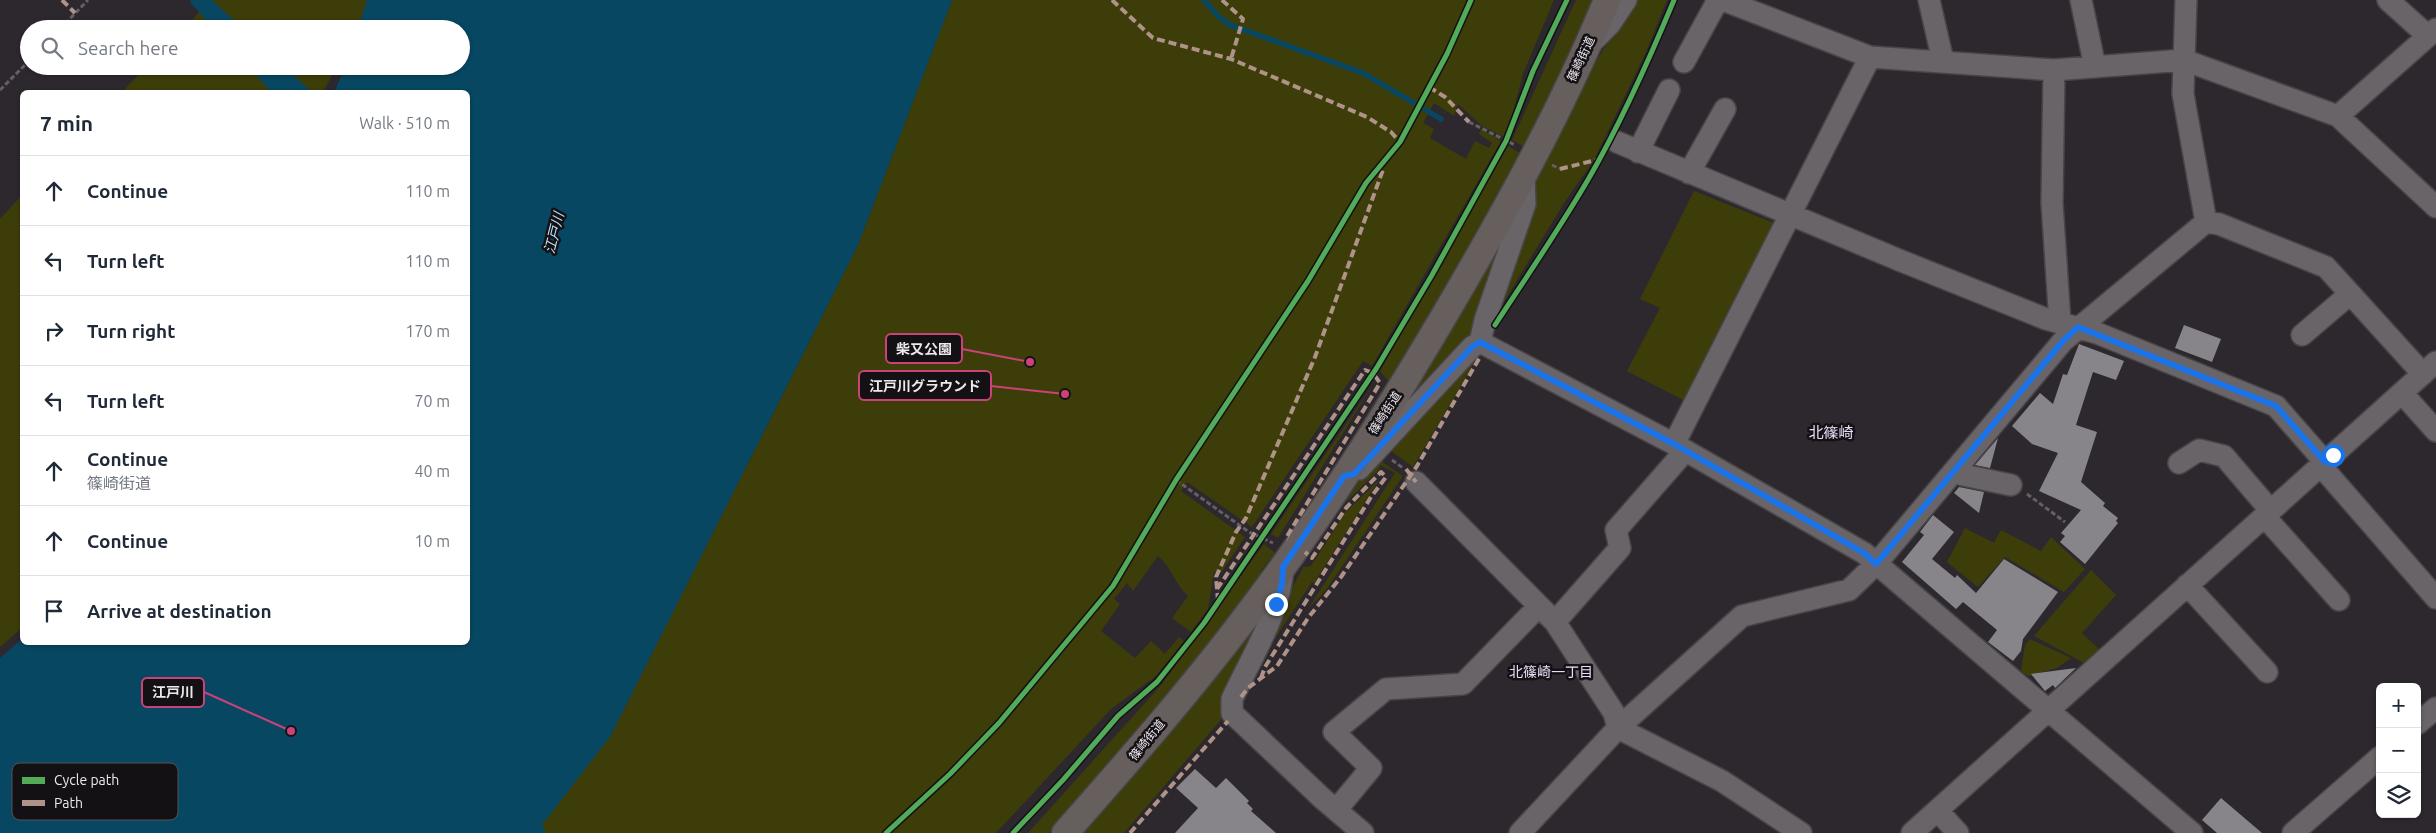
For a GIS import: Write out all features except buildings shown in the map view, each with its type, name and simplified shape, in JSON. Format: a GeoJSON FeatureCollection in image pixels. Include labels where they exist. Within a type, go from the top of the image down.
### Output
{"type":"FeatureCollection","features":[{"type":"Feature","properties":{"kind":"main road","name":"篠崎街道"},"geometry":{"type":"LineString","coordinates":[[1065,833],[1130,760],[1245,619],[1283,567],[1344,476],[1413,368],[1495,231],[1588,47],[1607,0]]}},
{"type":"Feature","properties":{"kind":"street"},"geometry":{"type":"LineString","coordinates":[[1588,47],[1610,24],[1626,0]]}},
{"type":"Feature","properties":{"kind":"street"},"geometry":{"type":"LineString","coordinates":[[1684,62],[1718,0]]}},
{"type":"Feature","properties":{"kind":"street"},"geometry":{"type":"LineString","coordinates":[[1723,0],[1870,57],[2054,70],[2184,60],[2338,116],[2436,206]]}},
{"type":"Feature","properties":{"kind":"street"},"geometry":{"type":"LineString","coordinates":[[1929,0],[1943,61]]}},
{"type":"Feature","properties":{"kind":"street"},"geometry":{"type":"LineString","coordinates":[[2081,0],[2094,67]]}},
{"type":"Feature","properties":{"kind":"street"},"geometry":{"type":"LineString","coordinates":[[2186,0],[2183,94],[2206,222]]}},
{"type":"Feature","properties":{"kind":"street"},"geometry":{"type":"LineString","coordinates":[[2338,116],[2432,32],[2388,0]]}},
{"type":"Feature","properties":{"kind":"street"},"geometry":{"type":"LineString","coordinates":[[1555,622],[1620,548],[1616,530],[1680,448],[1791,213],[1870,57]]}},
{"type":"Feature","properties":{"kind":"street"},"geometry":{"type":"LineString","coordinates":[[1520,833],[1618,728],[1742,616],[1849,590],[1876,564],[2063,341],[2069,325],[2052,203],[2054,70]]}},
{"type":"Feature","properties":{"kind":"street"},"geometry":{"type":"LineString","coordinates":[[1638,152],[1668,90]]}},
{"type":"Feature","properties":{"kind":"street"},"geometry":{"type":"LineString","coordinates":[[1689,173],[1725,109]]}},
{"type":"Feature","properties":{"kind":"street"},"geometry":{"type":"LineString","coordinates":[[1617,142],[1689,173],[1791,213],[1899,260],[2276,406],[2436,598]]}},
{"type":"Feature","properties":{"kind":"street"},"geometry":{"type":"LineString","coordinates":[[1344,476],[1354,474],[1472,347],[1480,342],[1485,320],[1525,204],[1524,175]]}},
{"type":"Feature","properties":{"kind":"street"},"geometry":{"type":"LineString","coordinates":[[1912,833],[2430,368],[2350,294],[2326,267],[2219,224],[2206,222],[2069,325]]}},
{"type":"Feature","properties":{"kind":"street"},"geometry":{"type":"LineString","coordinates":[[2302,335],[2350,294]]}},
{"type":"Feature","properties":{"kind":"street"},"geometry":{"type":"LineString","coordinates":[[1480,342],[1680,448],[1864,553],[2192,833]]}},
{"type":"Feature","properties":{"kind":"street"},"geometry":{"type":"LineString","coordinates":[[2402,393],[2436,431]]}},
{"type":"Feature","properties":{"kind":"street"},"geometry":{"type":"LineString","coordinates":[[2179,463],[2199,450],[2224,456],[2268,514],[2339,600]]}},
{"type":"Feature","properties":{"kind":"street"},"geometry":{"type":"LineString","coordinates":[[1955,471],[1963,476],[2016,487]]}},
{"type":"Feature","properties":{"kind":"street"},"geometry":{"type":"LineString","coordinates":[[1416,482],[1555,622],[1614,713],[1618,728],[1722,781],[1801,833]]}},
{"type":"Feature","properties":{"kind":"street"},"geometry":{"type":"LineString","coordinates":[[1283,567],[1282,584],[1276,604],[1232,698],[1232,713],[1323,800],[1337,809],[1364,833]]}},
{"type":"Feature","properties":{"kind":"street"},"geometry":{"type":"LineString","coordinates":[[2187,585],[2267,672]]}},
{"type":"Feature","properties":{"kind":"street"},"geometry":{"type":"LineString","coordinates":[[1337,809],[1371,768],[1334,732],[1386,690],[1463,684],[1540,606]]}},
{"type":"Feature","properties":{"kind":"street"},"geometry":{"type":"LineString","coordinates":[[2421,721],[2436,708]]}},
{"type":"Feature","properties":{"kind":"street"},"geometry":{"type":"LineString","coordinates":[[2293,833],[2376,760]]}},
{"type":"Feature","properties":{"kind":"street"},"geometry":{"type":"LineString","coordinates":[[1938,811],[1958,833]]}},
{"type":"Feature","properties":{"kind":"path"},"geometry":{"type":"LineString","coordinates":[[69,20],[88,0]]}},
{"type":"Feature","properties":{"kind":"path"},"geometry":{"type":"LineString","coordinates":[[1112,724],[1118,716],[1157,682],[1204,623],[1265,538],[1376,369],[1432,275],[1506,141],[1533,70],[1567,0]]}},
{"type":"Feature","properties":{"kind":"path"},"geometry":{"type":"LineString","coordinates":[[0,90],[20,70]]}},
{"type":"Feature","properties":{"kind":"path"},"geometry":{"type":"LineString","coordinates":[[1469,122],[1511,143]]}},
{"type":"Feature","properties":{"kind":"path"},"geometry":{"type":"LineString","coordinates":[[1171,488],[1182,471]]}},
{"type":"Feature","properties":{"kind":"path"},"geometry":{"type":"LineString","coordinates":[[1176,480],[1249,532],[1265,538]]}},
{"type":"Feature","properties":{"kind":"path"},"geometry":{"type":"LineString","coordinates":[[2016,487],[2065,522]]}},
{"type":"Feature","properties":{"kind":"shaded area"},"geometry":{"type":"Polygon","coordinates":[[[210,0],[368,0],[360,20],[192,20],[210,0]]]}},
{"type":"Feature","properties":{"kind":"shaded area"},"geometry":{"type":"Polygon","coordinates":[[[952,0],[1554,0],[1523,74],[1509,127],[1504,137],[1482,126],[1458,104],[1454,116],[1434,103],[1423,123],[1434,129],[1430,138],[1466,159],[1475,141],[1489,148],[1492,143],[1479,134],[1481,129],[1501,141],[1372,366],[1363,361],[1252,527],[1187,482],[1181,491],[1245,537],[1221,573],[1214,572],[1208,609],[1191,632],[1172,618],[1188,596],[1158,556],[1133,591],[1127,583],[1114,599],[1120,604],[1101,631],[1135,658],[1151,641],[1165,654],[1179,637],[1184,641],[1156,676],[1111,709],[996,833],[535,833],[610,737],[858,245],[952,0]]]}},
{"type":"Feature","properties":{"kind":"shaded area"},"geometry":{"type":"Polygon","coordinates":[[[1576,0],[1595,0],[1526,148],[1512,140],[1576,0]]]}},
{"type":"Feature","properties":{"kind":"shaded area"},"geometry":{"type":"Polygon","coordinates":[[[1635,0],[1667,0],[1646,52],[1594,160],[1564,203],[1491,323],[1532,202],[1540,164],[1570,102],[1635,0]]]}},
{"type":"Feature","properties":{"kind":"shaded area"},"geometry":{"type":"Polygon","coordinates":[[[138,75],[332,75],[324,90],[124,90],[138,75]]]}},
{"type":"Feature","properties":{"kind":"shaded area"},"geometry":{"type":"Polygon","coordinates":[[[1508,146],[1522,154],[1391,384],[1380,371],[1508,146]]]}},
{"type":"Feature","properties":{"kind":"shaded area"},"geometry":{"type":"Polygon","coordinates":[[[1694,191],[1774,223],[1685,401],[1627,371],[1660,308],[1640,299],[1694,191]]]}},
{"type":"Feature","properties":{"kind":"shaded area"},"geometry":{"type":"Polygon","coordinates":[[[20,197],[20,630],[0,647],[0,219],[20,197]]]}},
{"type":"Feature","properties":{"kind":"shaded area"},"geometry":{"type":"Polygon","coordinates":[[[1518,204],[1470,339],[1380,436],[1518,204]]]}},
{"type":"Feature","properties":{"kind":"shaded area"},"geometry":{"type":"Polygon","coordinates":[[[1476,357],[1413,467],[1387,448],[1476,357]]]}},
{"type":"Feature","properties":{"kind":"shaded area"},"geometry":{"type":"Polygon","coordinates":[[[1374,383],[1278,538],[1271,534],[1374,383]]]}},
{"type":"Feature","properties":{"kind":"shaded area"},"geometry":{"type":"Polygon","coordinates":[[[1378,459],[1403,476],[1326,590],[1308,609],[1395,473],[1380,465],[1379,470],[1345,503],[1362,477],[1378,459]]]}},
{"type":"Feature","properties":{"kind":"shaded area"},"geometry":{"type":"Polygon","coordinates":[[[1379,480],[1314,583],[1312,582],[1241,690],[1303,567],[1311,566],[1345,513],[1379,480]]]}},
{"type":"Feature","properties":{"kind":"shaded area"},"geometry":{"type":"Polygon","coordinates":[[[1965,528],[1994,543],[2001,530],[2041,551],[2051,537],[2085,569],[2064,592],[2005,557],[1978,587],[1947,562],[1965,528]]]}},
{"type":"Feature","properties":{"kind":"shaded area"},"geometry":{"type":"Polygon","coordinates":[[[1264,544],[1275,553],[1261,571],[1265,574],[1213,641],[1133,738],[1049,833],[1028,833],[1162,684],[1264,544]]]}},
{"type":"Feature","properties":{"kind":"shaded area"},"geometry":{"type":"Polygon","coordinates":[[[2091,570],[2116,595],[2082,633],[2101,651],[2086,664],[2034,636],[2091,570]]]}},
{"type":"Feature","properties":{"kind":"shaded area"},"geometry":{"type":"Polygon","coordinates":[[[1274,596],[1224,716],[1124,833],[1078,833],[1274,596]]]}},
{"type":"Feature","properties":{"kind":"shaded area"},"geometry":{"type":"Polygon","coordinates":[[[2030,639],[2071,658],[2057,668],[2028,676],[2021,671],[2025,645],[2030,639]]]}},
{"type":"Feature","properties":{"kind":"water"},"geometry":{"type":"Polygon","coordinates":[[[191,0],[212,0],[233,20],[206,20],[190,2],[191,0]]]}},
{"type":"Feature","properties":{"kind":"water"},"geometry":{"type":"Polygon","coordinates":[[[367,0],[952,0],[858,245],[610,737],[542,825],[546,833],[0,833],[0,658],[20,641],[20,645],[470,645],[470,90],[335,90],[342,75],[470,75],[470,20],[361,20],[367,0]]]}},
{"type":"Feature","properties":{"kind":"water"},"geometry":{"type":"Polygon","coordinates":[[[256,75],[293,75],[310,90],[269,90],[256,75]]]}},
{"type":"Feature","properties":{"kind":"waterway"},"geometry":{"type":"LineString","coordinates":[[1204,0],[1219,17],[1230,25],[1363,73],[1441,119]]}},
{"type":"Feature","properties":{"kind":"marked path"},"geometry":{"type":"LineString","coordinates":[[62,0],[75,13]]}},
{"type":"Feature","properties":{"kind":"marked path"},"geometry":{"type":"LineString","coordinates":[[1112,0],[1153,38],[1231,59],[1367,117],[1391,132],[1400,142]]}},
{"type":"Feature","properties":{"kind":"marked path"},"geometry":{"type":"LineString","coordinates":[[1222,0],[1243,19],[1231,59]]}},
{"type":"Feature","properties":{"kind":"marked path"},"geometry":{"type":"LineString","coordinates":[[1429,87],[1445,97],[1469,122]]}},
{"type":"Feature","properties":{"kind":"marked path"},"geometry":{"type":"LineString","coordinates":[[1560,169],[1600,159]]}},
{"type":"Feature","properties":{"kind":"marked path"},"geometry":{"type":"LineString","coordinates":[[1218,601],[1216,577],[1236,532],[1246,518],[1315,357],[1384,167]]}},
{"type":"Feature","properties":{"kind":"marked path"},"geometry":{"type":"LineString","coordinates":[[1241,697],[1248,688],[1277,666],[1308,618],[1341,577],[1417,466],[1480,357]]}},
{"type":"Feature","properties":{"kind":"marked path"},"geometry":{"type":"LineString","coordinates":[[1217,589],[1365,370],[1373,373],[1380,383],[1286,538],[1288,539]]}},
{"type":"Feature","properties":{"kind":"marked path"},"geometry":{"type":"LineString","coordinates":[[1406,469],[1416,482]]}},
{"type":"Feature","properties":{"kind":"marked path"},"geometry":{"type":"LineString","coordinates":[[1261,678],[1265,667],[1371,497],[1386,477],[1381,472],[1346,508],[1312,558],[1305,552]]}},
{"type":"Feature","properties":{"kind":"marked path"},"geometry":{"type":"LineString","coordinates":[[1130,833],[1228,721]]}},
{"type":"Feature","properties":{"kind":"cycle path"},"geometry":{"type":"LineString","coordinates":[[886,833],[950,774],[999,723],[1113,586],[1176,480],[1308,281],[1366,183],[1400,142],[1447,54],[1471,0]]}},
{"type":"Feature","properties":{"kind":"cycle path"},"geometry":{"type":"LineString","coordinates":[[1013,833],[1063,780],[1118,716],[1157,682],[1204,623],[1376,369],[1432,275],[1506,141],[1533,71],[1567,0]]}},
{"type":"Feature","properties":{"kind":"cycle path"},"geometry":{"type":"LineString","coordinates":[[1495,325],[1567,215],[1613,135],[1635,90],[1674,0]]}},
{"type":"Feature","properties":{"kind":"place","name":"柴又公園"},"geometry":{"type":"Point","coordinates":[1030,362]}},
{"type":"Feature","properties":{"kind":"place","name":"江戸川グラウンド"},"geometry":{"type":"Point","coordinates":[1065,394]}},
{"type":"Feature","properties":{"kind":"place","name":"江戸川"},"geometry":{"type":"Point","coordinates":[291,731]}},
{"type":"Feature","properties":{"kind":"district","name":"北篠崎"},"geometry":{"type":"Point","coordinates":[1831,433]}},
{"type":"Feature","properties":{"kind":"district","name":"北篠崎一丁目"},"geometry":{"type":"Point","coordinates":[1551,672]}},
{"type":"Feature","properties":{"kind":"route"},"geometry":{"type":"LineString","coordinates":[[1276,604],[1282,584],[1283,567],[1344,476],[1354,474],[1472,347],[1480,342],[1674,444],[1864,553],[1876,564],[2063,341],[2078,327],[2276,406],[2325,462],[2333,455]]}}]}
